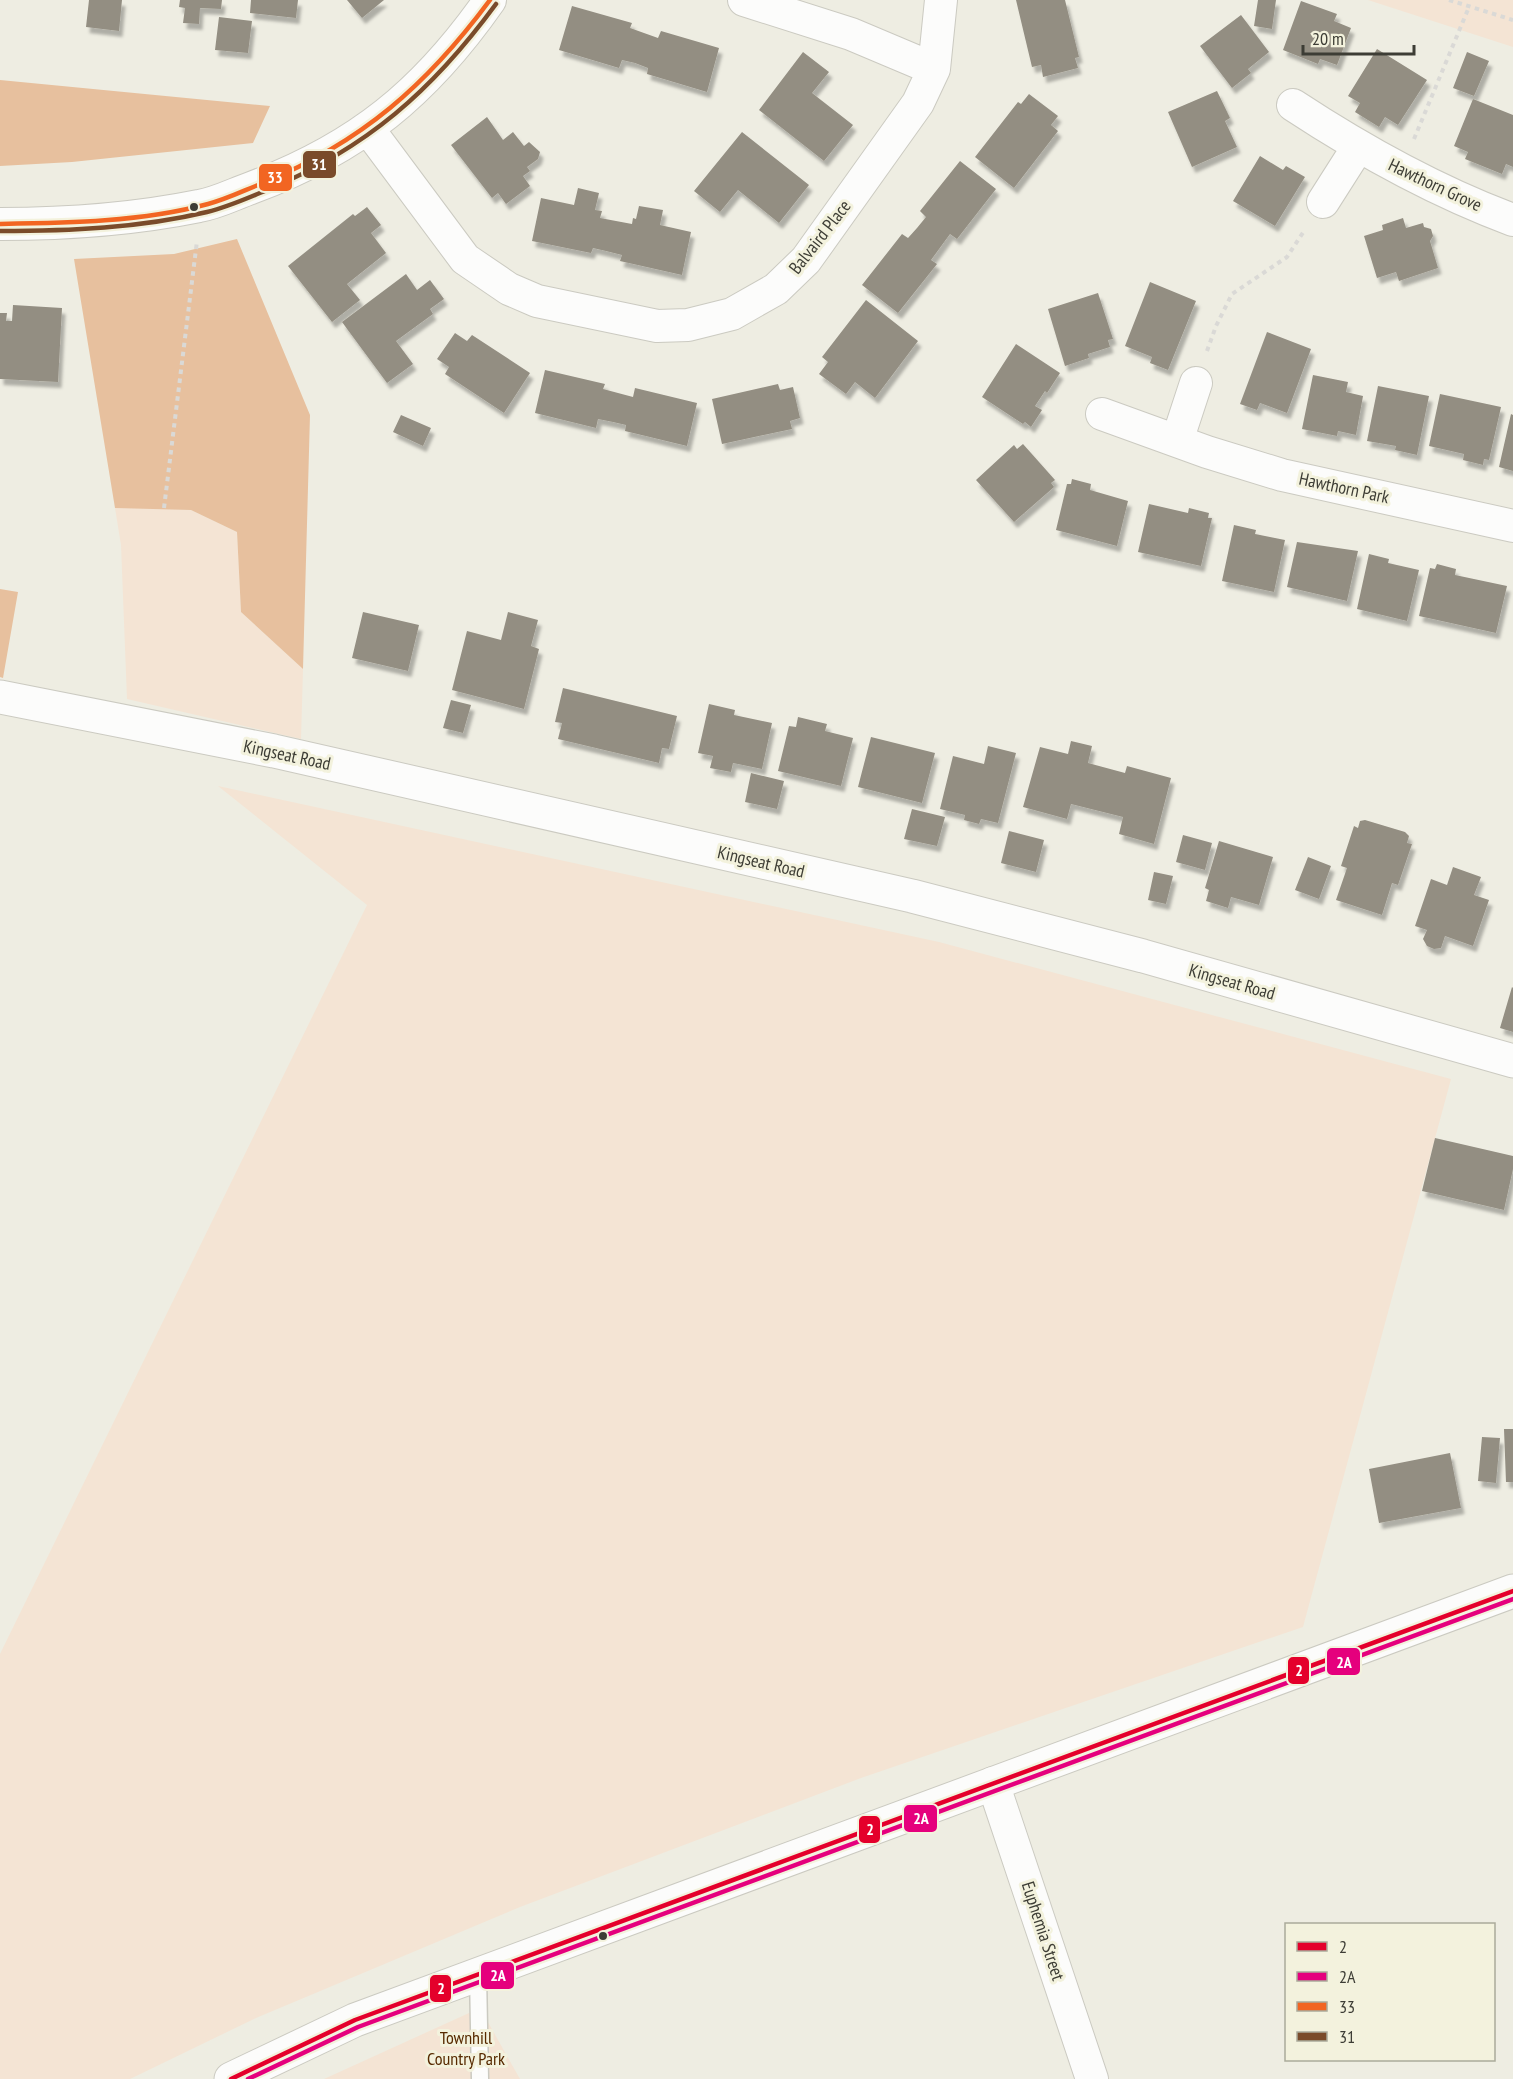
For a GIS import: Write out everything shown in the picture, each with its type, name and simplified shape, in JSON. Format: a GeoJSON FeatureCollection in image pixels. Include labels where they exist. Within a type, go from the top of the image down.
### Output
{"type":"FeatureCollection","features":[{"type":"Feature","properties":{"kind":"street"},"geometry":{"type":"LineString","coordinates":[[0,224],[131,216],[202,206],[290,174],[369,130],[423,83],[452,52],[490,0]]}},
{"type":"Feature","properties":{"kind":"street"},"geometry":{"type":"LineString","coordinates":[[744,0],[851,34],[934,69]]}},
{"type":"Feature","properties":{"kind":"street","name":"Balvaird Place"},"geometry":{"type":"LineString","coordinates":[[369,130],[465,260],[509,289],[537,301],[657,326],[688,325],[732,315],[776,289],[806,260],[918,103],[934,69],[941,0]]}},
{"type":"Feature","properties":{"kind":"street","name":"Hawthorn Grove"},"geometry":{"type":"LineString","coordinates":[[1293,105],[1358,147],[1401,170],[1513,220]]}},
{"type":"Feature","properties":{"kind":"street"},"geometry":{"type":"LineString","coordinates":[[1323,202],[1358,147]]}},
{"type":"Feature","properties":{"kind":"street"},"geometry":{"type":"LineString","coordinates":[[1177,441],[1196,383]]}},
{"type":"Feature","properties":{"kind":"street","name":"Hawthorn Park"},"geometry":{"type":"LineString","coordinates":[[1102,414],[1282,475],[1513,526]]}},
{"type":"Feature","properties":{"kind":"street","name":"Kingseat Road"},"geometry":{"type":"LineString","coordinates":[[0,696],[274,751],[912,896],[1143,957],[1513,1061]]}},
{"type":"Feature","properties":{"kind":"street"},"geometry":{"type":"LineString","coordinates":[[231,2079],[355,2020],[1513,1591]]}},
{"type":"Feature","properties":{"kind":"street","name":"Euphemia Street"},"geometry":{"type":"LineString","coordinates":[[993,1783],[1092,2079]]}},
{"type":"Feature","properties":{"kind":"lane"},"geometry":{"type":"LineString","coordinates":[[478,1974],[480,2079]]}},
{"type":"Feature","properties":{"kind":"path"},"geometry":{"type":"LineString","coordinates":[[1449,0],[1513,20]]}},
{"type":"Feature","properties":{"kind":"path"},"geometry":{"type":"LineString","coordinates":[[1401,170],[1469,7]]}},
{"type":"Feature","properties":{"kind":"path"},"geometry":{"type":"LineString","coordinates":[[1196,383],[1216,326],[1232,294],[1287,257],[1323,202]]}},
{"type":"Feature","properties":{"kind":"path"},"geometry":{"type":"LineString","coordinates":[[164,508],[202,206]]}},
{"type":"Feature","properties":{"kind":"green space"},"geometry":{"type":"Polygon","coordinates":[[[1368,0],[1513,0],[1513,47],[1368,0]]]}},
{"type":"Feature","properties":{"kind":"green space"},"geometry":{"type":"Polygon","coordinates":[[[115,508],[191,510],[237,532],[241,612],[303,669],[301,739],[127,699],[121,545],[115,508]]]}},
{"type":"Feature","properties":{"kind":"green space"},"geometry":{"type":"Polygon","coordinates":[[[218,786],[939,942],[1451,1079],[1303,1627],[861,1778],[520,1907],[256,2018],[130,2079],[0,2079],[0,1654],[367,905],[218,786]]]}},
{"type":"Feature","properties":{"kind":"green space","name":"Townhill Country Park"},"geometry":{"type":"Polygon","coordinates":[[[480,2008],[520,2079],[324,2079],[480,2008]]]}},
{"type":"Feature","properties":{"kind":"shaded area"},"geometry":{"type":"Polygon","coordinates":[[[0,80],[270,106],[253,143],[72,162],[0,166],[0,80]]]}},
{"type":"Feature","properties":{"kind":"shaded area"},"geometry":{"type":"Polygon","coordinates":[[[237,239],[310,415],[303,669],[241,612],[237,532],[191,510],[115,508],[74,259],[174,254],[237,239]]]}},
{"type":"Feature","properties":{"kind":"shaded area"},"geometry":{"type":"Polygon","coordinates":[[[0,589],[18,592],[3,678],[0,677],[0,589]]]}},
{"type":"Feature","properties":{"kind":"building"},"geometry":{"type":"Polygon","coordinates":[[[89,0],[122,0],[119,31],[86,27],[89,0]]]}},
{"type":"Feature","properties":{"kind":"building"},"geometry":{"type":"Polygon","coordinates":[[[180,0],[222,0],[221,9],[200,8],[199,24],[183,23],[185,8],[179,7],[180,0]]]}},
{"type":"Feature","properties":{"kind":"building"},"geometry":{"type":"Polygon","coordinates":[[[251,0],[298,0],[296,18],[250,13],[251,0]]]}},
{"type":"Feature","properties":{"kind":"building"},"geometry":{"type":"Polygon","coordinates":[[[347,0],[384,0],[362,18],[347,0]]]}},
{"type":"Feature","properties":{"kind":"building"},"geometry":{"type":"Polygon","coordinates":[[[1016,0],[1065,0],[1079,57],[1075,58],[1078,68],[1043,77],[1041,65],[1032,67],[1016,0]]]}},
{"type":"Feature","properties":{"kind":"building"},"geometry":{"type":"Polygon","coordinates":[[[1258,0],[1276,0],[1272,29],[1254,26],[1258,0]]]}},
{"type":"Feature","properties":{"kind":"building"},"geometry":{"type":"Polygon","coordinates":[[[1301,1],[1337,14],[1334,21],[1351,28],[1337,65],[1320,59],[1318,64],[1283,50],[1301,1]]]}},
{"type":"Feature","properties":{"kind":"building"},"geometry":{"type":"Polygon","coordinates":[[[572,6],[632,23],[630,28],[658,38],[661,31],[719,48],[707,92],[647,74],[648,68],[635,63],[622,60],[619,68],[559,50],[572,6]]]}},
{"type":"Feature","properties":{"kind":"building"},"geometry":{"type":"Polygon","coordinates":[[[1241,15],[1269,52],[1248,69],[1251,73],[1232,88],[1200,46],[1241,15]]]}},
{"type":"Feature","properties":{"kind":"building"},"geometry":{"type":"Polygon","coordinates":[[[219,17],[252,21],[248,53],[215,50],[219,17]]]}},
{"type":"Feature","properties":{"kind":"building"},"geometry":{"type":"Polygon","coordinates":[[[1377,49],[1427,80],[1398,125],[1385,117],[1379,127],[1355,112],[1360,103],[1348,96],[1377,49]]]}},
{"type":"Feature","properties":{"kind":"building"},"geometry":{"type":"Polygon","coordinates":[[[803,52],[829,72],[812,93],[853,125],[824,161],[759,110],[803,52]]]}},
{"type":"Feature","properties":{"kind":"building"},"geometry":{"type":"Polygon","coordinates":[[[1467,52],[1489,61],[1474,96],[1453,88],[1467,52]]]}},
{"type":"Feature","properties":{"kind":"building"},"geometry":{"type":"Polygon","coordinates":[[[1217,91],[1230,118],[1225,121],[1237,147],[1192,167],[1168,112],[1217,91]]]}},
{"type":"Feature","properties":{"kind":"building"},"geometry":{"type":"Polygon","coordinates":[[[1029,94],[1058,116],[1051,125],[1058,131],[1014,188],[975,157],[1018,102],[1021,104],[1029,94]]]}},
{"type":"Feature","properties":{"kind":"building"},"geometry":{"type":"Polygon","coordinates":[[[1473,99],[1513,115],[1513,167],[1506,164],[1502,174],[1465,159],[1468,152],[1454,146],[1473,99]]]}},
{"type":"Feature","properties":{"kind":"building"},"geometry":{"type":"Polygon","coordinates":[[[487,117],[503,140],[513,132],[524,146],[529,142],[540,152],[538,159],[527,167],[530,171],[523,176],[530,186],[506,204],[498,193],[492,198],[451,145],[487,117]]]}},
{"type":"Feature","properties":{"kind":"building"},"geometry":{"type":"Polygon","coordinates":[[[742,132],[809,185],[779,223],[738,190],[720,212],[694,191],[742,132]]]}},
{"type":"Feature","properties":{"kind":"building"},"geometry":{"type":"Polygon","coordinates":[[[1260,156],[1283,170],[1286,166],[1305,177],[1275,226],[1233,201],[1260,156]]]}},
{"type":"Feature","properties":{"kind":"building"},"geometry":{"type":"Polygon","coordinates":[[[960,161],[996,189],[957,239],[950,234],[931,260],[937,264],[898,313],[862,285],[902,234],[908,238],[926,217],[920,211],[960,161]]]}},
{"type":"Feature","properties":{"kind":"building"},"geometry":{"type":"Polygon","coordinates":[[[578,188],[599,193],[595,210],[602,211],[600,218],[632,224],[633,218],[636,219],[639,206],[663,210],[660,225],[691,232],[682,275],[620,261],[622,255],[593,248],[591,253],[532,241],[541,198],[574,205],[578,188]]]}},
{"type":"Feature","properties":{"kind":"building"},"geometry":{"type":"Polygon","coordinates":[[[367,207],[381,225],[371,233],[386,253],[347,284],[360,300],[332,322],[288,266],[353,214],[355,216],[367,207]]]}},
{"type":"Feature","properties":{"kind":"building"},"geometry":{"type":"Polygon","coordinates":[[[1403,218],[1406,228],[1423,223],[1424,227],[1431,229],[1433,236],[1430,241],[1438,268],[1399,281],[1396,272],[1377,278],[1364,236],[1383,230],[1382,225],[1403,218]]]}},
{"type":"Feature","properties":{"kind":"building"},"geometry":{"type":"Polygon","coordinates":[[[406,274],[417,290],[430,280],[444,299],[430,309],[433,314],[396,341],[413,364],[387,383],[342,322],[406,274]]]}},
{"type":"Feature","properties":{"kind":"building"},"geometry":{"type":"Polygon","coordinates":[[[1150,282],[1196,301],[1168,370],[1150,363],[1152,357],[1125,346],[1150,282]]]}},
{"type":"Feature","properties":{"kind":"building"},"geometry":{"type":"Polygon","coordinates":[[[1098,293],[1113,339],[1108,340],[1110,347],[1088,354],[1089,358],[1065,366],[1048,309],[1098,293]]]}},
{"type":"Feature","properties":{"kind":"building"},"geometry":{"type":"Polygon","coordinates":[[[866,300],[918,341],[875,398],[855,382],[846,394],[819,374],[828,362],[822,357],[866,300]]]}},
{"type":"Feature","properties":{"kind":"building"},"geometry":{"type":"Polygon","coordinates":[[[13,305],[62,308],[58,382],[0,379],[0,313],[7,313],[6,321],[12,321],[13,305]]]}},
{"type":"Feature","properties":{"kind":"building"},"geometry":{"type":"Polygon","coordinates":[[[1267,332],[1311,349],[1287,413],[1260,403],[1257,410],[1240,404],[1267,332]]]}},
{"type":"Feature","properties":{"kind":"building"},"geometry":{"type":"Polygon","coordinates":[[[455,333],[467,341],[472,335],[530,373],[504,413],[445,374],[449,367],[437,359],[455,333]]]}},
{"type":"Feature","properties":{"kind":"building"},"geometry":{"type":"Polygon","coordinates":[[[1016,344],[1060,373],[1035,406],[1042,410],[1031,427],[982,397],[1016,344]]]}},
{"type":"Feature","properties":{"kind":"building"},"geometry":{"type":"Polygon","coordinates":[[[545,370],[605,384],[603,389],[633,397],[635,388],[697,403],[687,446],[625,431],[626,425],[613,422],[598,419],[596,428],[535,413],[545,370]]]}},
{"type":"Feature","properties":{"kind":"building"},"geometry":{"type":"Polygon","coordinates":[[[1313,375],[1348,382],[1346,392],[1363,396],[1356,435],[1338,431],[1337,436],[1302,429],[1313,375]]]}},
{"type":"Feature","properties":{"kind":"building"},"geometry":{"type":"Polygon","coordinates":[[[778,384],[780,390],[793,387],[800,418],[790,421],[792,429],[722,444],[712,399],[778,384]]]}},
{"type":"Feature","properties":{"kind":"building"},"geometry":{"type":"Polygon","coordinates":[[[1378,386],[1429,396],[1417,455],[1395,450],[1396,446],[1367,441],[1378,386]]]}},
{"type":"Feature","properties":{"kind":"building"},"geometry":{"type":"Polygon","coordinates":[[[1440,394],[1501,407],[1489,460],[1484,459],[1483,465],[1463,460],[1464,454],[1429,446],[1440,394]]]}},
{"type":"Feature","properties":{"kind":"building"},"geometry":{"type":"Polygon","coordinates":[[[1511,414],[1513,415],[1513,471],[1499,467],[1511,414]]]}},
{"type":"Feature","properties":{"kind":"building"},"geometry":{"type":"Polygon","coordinates":[[[401,415],[431,428],[423,446],[393,432],[401,415]]]}},
{"type":"Feature","properties":{"kind":"building"},"geometry":{"type":"Polygon","coordinates":[[[1023,444],[1055,480],[1051,483],[1054,487],[1014,522],[976,480],[1014,445],[1017,449],[1023,444]]]}},
{"type":"Feature","properties":{"kind":"building"},"geometry":{"type":"Polygon","coordinates":[[[1072,479],[1091,484],[1090,490],[1128,501],[1117,546],[1056,530],[1067,484],[1071,484],[1072,479]]]}},
{"type":"Feature","properties":{"kind":"building"},"geometry":{"type":"Polygon","coordinates":[[[1149,504],[1188,513],[1189,508],[1209,513],[1208,518],[1212,518],[1201,566],[1138,552],[1149,504]]]}},
{"type":"Feature","properties":{"kind":"building"},"geometry":{"type":"Polygon","coordinates":[[[1234,525],[1256,530],[1255,534],[1285,540],[1274,592],[1222,581],[1234,525]]]}},
{"type":"Feature","properties":{"kind":"building"},"geometry":{"type":"Polygon","coordinates":[[[1297,542],[1358,551],[1347,601],[1287,587],[1297,542]]]}},
{"type":"Feature","properties":{"kind":"building"},"geometry":{"type":"Polygon","coordinates":[[[1369,554],[1389,559],[1388,563],[1419,570],[1407,621],[1357,609],[1369,554]]]}},
{"type":"Feature","properties":{"kind":"building"},"geometry":{"type":"Polygon","coordinates":[[[1437,564],[1456,569],[1455,575],[1507,586],[1496,633],[1419,616],[1430,568],[1435,569],[1437,564]]]}},
{"type":"Feature","properties":{"kind":"building"},"geometry":{"type":"Polygon","coordinates":[[[363,612],[419,625],[408,671],[352,658],[363,612]]]}},
{"type":"Feature","properties":{"kind":"building"},"geometry":{"type":"Polygon","coordinates":[[[508,612],[538,620],[531,646],[539,649],[524,709],[452,690],[467,631],[501,640],[508,612]]]}},
{"type":"Feature","properties":{"kind":"building"},"geometry":{"type":"Polygon","coordinates":[[[563,688],[677,716],[669,749],[662,748],[659,763],[558,739],[562,723],[555,722],[563,688]]]}},
{"type":"Feature","properties":{"kind":"building"},"geometry":{"type":"Polygon","coordinates":[[[451,700],[471,705],[463,733],[443,728],[451,700]]]}},
{"type":"Feature","properties":{"kind":"building"},"geometry":{"type":"Polygon","coordinates":[[[709,704],[735,710],[734,715],[772,723],[762,769],[733,763],[731,772],[710,768],[713,756],[698,753],[709,704]]]}},
{"type":"Feature","properties":{"kind":"building"},"geometry":{"type":"Polygon","coordinates":[[[798,717],[827,724],[825,731],[853,738],[841,786],[778,771],[789,726],[796,727],[798,717]]]}},
{"type":"Feature","properties":{"kind":"building"},"geometry":{"type":"Polygon","coordinates":[[[871,737],[935,753],[922,803],[858,787],[871,737]]]}},
{"type":"Feature","properties":{"kind":"building"},"geometry":{"type":"Polygon","coordinates":[[[1071,741],[1092,746],[1088,763],[1125,773],[1127,766],[1171,778],[1154,844],[1119,834],[1123,817],[1071,804],[1067,819],[1023,807],[1040,747],[1068,754],[1071,741]]]}},
{"type":"Feature","properties":{"kind":"building"},"geometry":{"type":"Polygon","coordinates":[[[988,746],[1016,753],[998,823],[981,819],[979,824],[964,820],[965,815],[940,809],[953,756],[984,764],[988,746]]]}},
{"type":"Feature","properties":{"kind":"building"},"geometry":{"type":"Polygon","coordinates":[[[751,773],[784,781],[777,809],[745,802],[751,773]]]}},
{"type":"Feature","properties":{"kind":"building"},"geometry":{"type":"Polygon","coordinates":[[[912,809],[945,817],[937,846],[904,839],[912,809]]]}},
{"type":"Feature","properties":{"kind":"building"},"geometry":{"type":"Polygon","coordinates":[[[1365,820],[1405,832],[1409,836],[1407,843],[1412,844],[1398,885],[1392,883],[1382,915],[1336,900],[1347,868],[1341,866],[1354,826],[1358,828],[1360,821],[1365,820]]]}},
{"type":"Feature","properties":{"kind":"building"},"geometry":{"type":"Polygon","coordinates":[[[1009,831],[1044,840],[1036,872],[1001,863],[1009,831]]]}},
{"type":"Feature","properties":{"kind":"building"},"geometry":{"type":"Polygon","coordinates":[[[1183,835],[1212,843],[1205,870],[1176,862],[1183,835]]]}},
{"type":"Feature","properties":{"kind":"building"},"geometry":{"type":"Polygon","coordinates":[[[1219,841],[1273,857],[1259,905],[1231,897],[1228,908],[1206,901],[1209,890],[1205,888],[1219,841]]]}},
{"type":"Feature","properties":{"kind":"building"},"geometry":{"type":"Polygon","coordinates":[[[1308,857],[1331,866],[1319,899],[1295,890],[1308,857]]]}},
{"type":"Feature","properties":{"kind":"building"},"geometry":{"type":"Polygon","coordinates":[[[1453,867],[1481,877],[1474,895],[1489,900],[1473,946],[1445,936],[1441,948],[1434,949],[1427,946],[1423,939],[1427,930],[1415,926],[1431,879],[1447,885],[1453,867]]]}},
{"type":"Feature","properties":{"kind":"building"},"geometry":{"type":"Polygon","coordinates":[[[1154,872],[1173,876],[1166,904],[1148,900],[1154,872]]]}},
{"type":"Feature","properties":{"kind":"building"},"geometry":{"type":"Polygon","coordinates":[[[1513,988],[1513,1032],[1500,1028],[1513,988]]]}},
{"type":"Feature","properties":{"kind":"building"},"geometry":{"type":"Polygon","coordinates":[[[1435,1138],[1513,1156],[1513,1169],[1504,1210],[1422,1191],[1435,1138]]]}},
{"type":"Feature","properties":{"kind":"building"},"geometry":{"type":"Polygon","coordinates":[[[1504,1429],[1513,1429],[1513,1482],[1506,1482],[1504,1429]]]}},
{"type":"Feature","properties":{"kind":"building"},"geometry":{"type":"Polygon","coordinates":[[[1482,1437],[1500,1438],[1496,1483],[1478,1481],[1482,1437]]]}},
{"type":"Feature","properties":{"kind":"building"},"geometry":{"type":"Polygon","coordinates":[[[1450,1453],[1461,1508],[1379,1523],[1369,1469],[1450,1453]]]}},
{"type":"Feature","properties":{"kind":"transit line","name":"33"},"geometry":{"type":"LineString","coordinates":[[0,224],[105,220],[157,215],[222,200],[299,167],[362,129],[390,108],[442,59],[490,0]]}},
{"type":"Feature","properties":{"kind":"transit line","name":"31"},"geometry":{"type":"LineString","coordinates":[[0,231],[78,229],[156,222],[215,210],[303,174],[367,136],[395,114],[447,64],[496,4]]}},
{"type":"Feature","properties":{"kind":"transit line","name":"2"},"geometry":{"type":"LineString","coordinates":[[231,2079],[355,2020],[1513,1591]]}},
{"type":"Feature","properties":{"kind":"transit line","name":"2A"},"geometry":{"type":"LineString","coordinates":[[248,2079],[358,2027],[1513,1599]]}}]}
